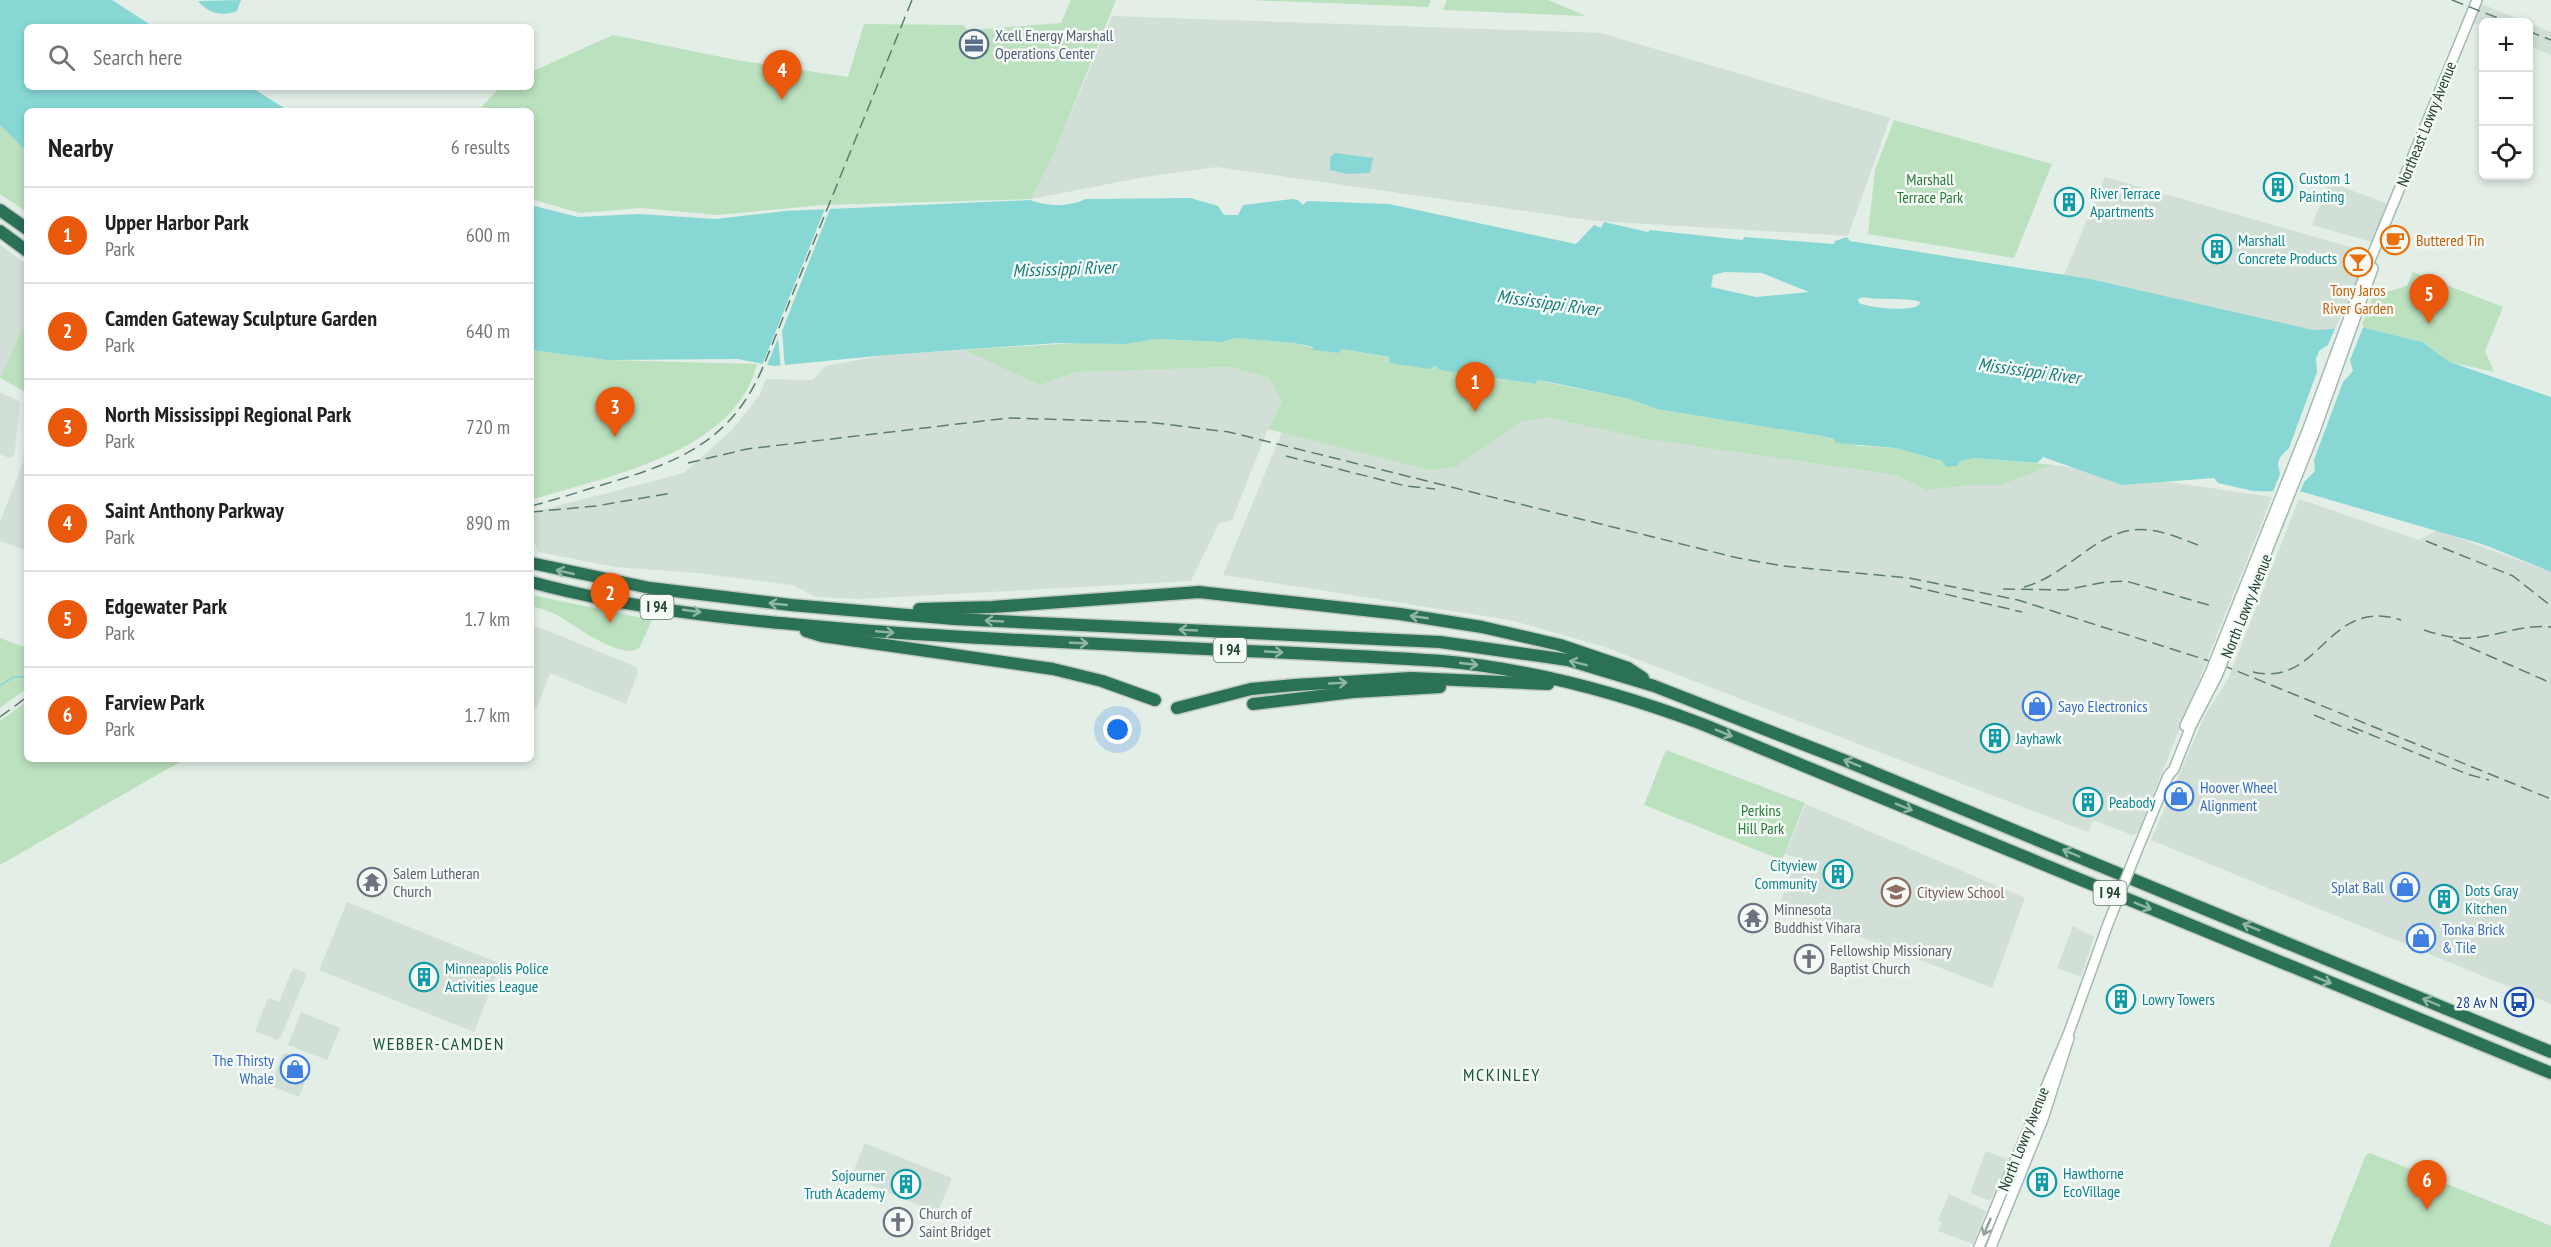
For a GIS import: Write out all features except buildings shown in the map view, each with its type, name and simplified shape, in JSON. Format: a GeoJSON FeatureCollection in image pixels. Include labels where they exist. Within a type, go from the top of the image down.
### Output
{"type":"FeatureCollection","features":[{"type":"Feature","properties":{"kind":"highway"},"geometry":{"type":"LineString","coordinates":[[0,210],[24,227]]}},
{"type":"Feature","properties":{"kind":"highway"},"geometry":{"type":"LineString","coordinates":[[0,231],[24,249]]}},
{"type":"Feature","properties":{"kind":"highway","name":"I 94"},"geometry":{"type":"LineString","coordinates":[[534,564],[650,588],[815,607],[954,619],[1440,642],[1556,658],[1654,686],[1846,761],[2551,1051]]}},
{"type":"Feature","properties":{"kind":"highway","name":"I 94"},"geometry":{"type":"LineString","coordinates":[[534,583],[622,602],[785,624],[976,638],[1467,664],[1556,679],[1670,711],[2551,1073]]}},
{"type":"Feature","properties":{"kind":"highway"},"geometry":{"type":"LineString","coordinates":[[815,607],[948,609],[1199,592],[1400,614],[1520,634],[1628,668],[1654,686]]}},
{"type":"Feature","properties":{"kind":"highway"},"geometry":{"type":"LineString","coordinates":[[785,624],[822,636],[1062,671],[1155,700]]}},
{"type":"Feature","properties":{"kind":"highway"},"geometry":{"type":"LineString","coordinates":[[1177,708],[1243,690],[1401,678],[1554,685],[1670,711]]}},
{"type":"Feature","properties":{"kind":"highway"},"geometry":{"type":"LineString","coordinates":[[1253,704],[1353,692],[1467,685],[1478,682]]}},
{"type":"Feature","properties":{"kind":"main road","name":"Northeast Lowry Avenue"},"geometry":{"type":"LineString","coordinates":[[2311,431],[2375,248],[2477,0]]}},
{"type":"Feature","properties":{"kind":"main road","name":"North Lowry Avenue"},"geometry":{"type":"LineString","coordinates":[[1979,1247],[2063,1041],[2069,1032],[2134,858],[2214,674],[2311,431]]}},
{"type":"Feature","properties":{"kind":"main road","name":"North Lowry Avenue"},"geometry":{"type":"LineString","coordinates":[[1991,1247],[2043,1119],[2068,1043],[2069,1032]]}},
{"type":"Feature","properties":{"kind":"shaded area"},"geometry":{"type":"Polygon","coordinates":[[[2480,4],[2516,18],[2479,18],[2479,25],[2473,23],[2480,4]]]}},
{"type":"Feature","properties":{"kind":"shaded area"},"geometry":{"type":"Polygon","coordinates":[[[1112,16],[1601,33],[1890,118],[1848,236],[1596,221],[1217,167],[1145,177],[1031,199],[1056,149],[1112,16]]]}},
{"type":"Feature","properties":{"kind":"shaded area"},"geometry":{"type":"Polygon","coordinates":[[[2533,25],[2551,32],[2551,55],[2533,48],[2533,25]]]}},
{"type":"Feature","properties":{"kind":"shaded area"},"geometry":{"type":"Polygon","coordinates":[[[2105,177],[2364,251],[2367,257],[2349,308],[2345,307],[2335,329],[2313,330],[2064,275],[2105,177]]]}},
{"type":"Feature","properties":{"kind":"shaded area"},"geometry":{"type":"Polygon","coordinates":[[[2329,182],[2388,204],[2372,242],[2312,225],[2329,182]]]}},
{"type":"Feature","properties":{"kind":"shaded area"},"geometry":{"type":"Polygon","coordinates":[[[0,245],[24,263],[24,326],[0,378],[0,245]]]}},
{"type":"Feature","properties":{"kind":"shaded area"},"geometry":{"type":"Polygon","coordinates":[[[963,350],[1040,385],[1076,372],[1231,367],[1269,378],[1282,402],[1268,429],[1232,520],[1219,523],[1191,581],[859,599],[816,597],[793,585],[697,573],[615,567],[538,552],[534,542],[534,512],[684,473],[732,430],[759,396],[766,379],[813,380],[825,366],[887,355],[963,350]]]}},
{"type":"Feature","properties":{"kind":"shaded area"},"geometry":{"type":"Polygon","coordinates":[[[0,392],[20,402],[15,451],[14,456],[9,458],[0,454],[0,392]]]}},
{"type":"Feature","properties":{"kind":"shaded area"},"geometry":{"type":"Polygon","coordinates":[[[1534,417],[1546,417],[1646,439],[1896,475],[1926,490],[1972,485],[2001,485],[2053,465],[2272,497],[2138,833],[2132,835],[2093,820],[2088,832],[1605,647],[1510,620],[1223,575],[1282,432],[1429,470],[1456,467],[1521,422],[1534,417]]]}},
{"type":"Feature","properties":{"kind":"shaded area"},"geometry":{"type":"Polygon","coordinates":[[[24,450],[24,550],[0,541],[0,522],[23,462],[24,450]]]}},
{"type":"Feature","properties":{"kind":"shaded area"},"geometry":{"type":"Polygon","coordinates":[[[2299,499],[2419,540],[2437,530],[2551,572],[2551,1004],[2151,840],[2204,717],[2228,679],[2299,499]]]}},
{"type":"Feature","properties":{"kind":"shaded area"},"geometry":{"type":"Polygon","coordinates":[[[534,627],[636,667],[638,672],[626,704],[550,673],[537,708],[534,706],[534,627]]]}},
{"type":"Feature","properties":{"kind":"shaded area","name":"Cityview School"},"geometry":{"type":"Polygon","coordinates":[[[1806,804],[2025,898],[1992,988],[1779,905],[1791,874],[1799,869],[1801,863],[1797,858],[1785,854],[1806,804]]]}},
{"type":"Feature","properties":{"kind":"shaded area"},"geometry":{"type":"Polygon","coordinates":[[[347,902],[499,963],[474,1032],[319,970],[347,902]]]}},
{"type":"Feature","properties":{"kind":"shaded area"},"geometry":{"type":"Polygon","coordinates":[[[2073,926],[2094,937],[2081,977],[2057,968],[2073,926]]]}},
{"type":"Feature","properties":{"kind":"shaded area"},"geometry":{"type":"Polygon","coordinates":[[[293,968],[304,972],[306,976],[281,1037],[277,1040],[255,1031],[268,998],[279,1002],[293,968]]]}},
{"type":"Feature","properties":{"kind":"shaded area"},"geometry":{"type":"Polygon","coordinates":[[[301,1012],[340,1028],[327,1060],[288,1045],[301,1012]]]}},
{"type":"Feature","properties":{"kind":"shaded area"},"geometry":{"type":"Polygon","coordinates":[[[286,1053],[312,1064],[299,1097],[271,1086],[282,1055],[286,1053]]]}},
{"type":"Feature","properties":{"kind":"shaded area"},"geometry":{"type":"Polygon","coordinates":[[[865,1143],[952,1178],[939,1209],[933,1211],[851,1177],[865,1143]]]}},
{"type":"Feature","properties":{"kind":"shaded area"},"geometry":{"type":"Polygon","coordinates":[[[1986,1151],[2007,1159],[2004,1173],[1993,1198],[1988,1200],[1970,1193],[1986,1151]]]}},
{"type":"Feature","properties":{"kind":"shaded area"},"geometry":{"type":"Polygon","coordinates":[[[1949,1194],[1986,1211],[1973,1244],[1938,1231],[1942,1222],[1938,1220],[1949,1194]]]}},
{"type":"Feature","properties":{"kind":"green space"},"geometry":{"type":"Polygon","coordinates":[[[1071,0],[1116,0],[1056,149],[1031,199],[823,205],[717,215],[641,208],[580,213],[534,200],[534,108],[481,108],[497,90],[534,90],[534,71],[613,35],[736,60],[848,77],[864,24],[963,25],[968,30],[1061,23],[1071,0]]]}},
{"type":"Feature","properties":{"kind":"green space"},"geometry":{"type":"Polygon","coordinates":[[[1249,0],[1431,0],[1428,7],[1249,0]]]}},
{"type":"Feature","properties":{"kind":"green space"},"geometry":{"type":"Polygon","coordinates":[[[1447,0],[1548,0],[1586,16],[1443,10],[1447,0]]]}},
{"type":"Feature","properties":{"kind":"green space","name":"Marshall Terrace Park"},"geometry":{"type":"Polygon","coordinates":[[[1894,120],[2052,164],[2014,258],[1868,234],[1875,170],[1894,120]]]}},
{"type":"Feature","properties":{"kind":"green space"},"geometry":{"type":"Polygon","coordinates":[[[0,125],[24,149],[24,210],[0,194],[0,125]]]}},
{"type":"Feature","properties":{"kind":"green space"},"geometry":{"type":"Polygon","coordinates":[[[2413,272],[2503,307],[2485,351],[2494,372],[2450,362],[2422,342],[2361,327],[2375,290],[2383,293],[2407,286],[2413,272]]]}},
{"type":"Feature","properties":{"kind":"green space"},"geometry":{"type":"Polygon","coordinates":[[[24,326],[24,391],[0,378],[24,326]]]}},
{"type":"Feature","properties":{"kind":"green space"},"geometry":{"type":"Polygon","coordinates":[[[1236,338],[1294,343],[1313,348],[1313,350],[1339,353],[1341,349],[1435,366],[1440,370],[1535,384],[1536,380],[1629,399],[1657,409],[1822,436],[1859,446],[1896,448],[1942,461],[1975,458],[2053,465],[2001,485],[1972,485],[1926,490],[1896,475],[1646,439],[1546,417],[1521,422],[1456,467],[1429,470],[1268,429],[1282,402],[1269,378],[1231,367],[1076,372],[1040,385],[963,350],[1077,343],[1126,344],[1157,339],[1222,342],[1236,338]]]}},
{"type":"Feature","properties":{"kind":"green space"},"geometry":{"type":"Polygon","coordinates":[[[534,350],[607,360],[757,364],[744,395],[723,420],[696,440],[664,457],[534,499],[534,350]]]}},
{"type":"Feature","properties":{"kind":"green space"},"geometry":{"type":"Polygon","coordinates":[[[534,596],[652,620],[639,648],[631,651],[622,650],[600,641],[555,614],[534,607],[534,596]]]}},
{"type":"Feature","properties":{"kind":"green space"},"geometry":{"type":"Polygon","coordinates":[[[0,638],[24,647],[24,690],[0,708],[0,638]]]}},
{"type":"Feature","properties":{"kind":"green space"},"geometry":{"type":"Polygon","coordinates":[[[24,703],[24,762],[180,762],[0,865],[0,721],[24,703]]]}},
{"type":"Feature","properties":{"kind":"green space","name":"Perkins Hill Park"},"geometry":{"type":"Polygon","coordinates":[[[1666,750],[1805,803],[1782,860],[1644,805],[1666,750]]]}},
{"type":"Feature","properties":{"kind":"green space"},"geometry":{"type":"Polygon","coordinates":[[[2370,1153],[2551,1226],[2551,1247],[2329,1247],[2366,1155],[2370,1153]]]}},
{"type":"Feature","properties":{"kind":"water"},"geometry":{"type":"Polygon","coordinates":[[[0,0],[112,0],[149,24],[24,24],[24,90],[256,90],[284,108],[24,108],[24,149],[0,125],[0,0]]]}},
{"type":"Feature","properties":{"kind":"water"},"geometry":{"type":"Polygon","coordinates":[[[241,0],[237,11],[226,14],[211,11],[198,1],[241,0]]]}},
{"type":"Feature","properties":{"kind":"water"},"geometry":{"type":"Polygon","coordinates":[[[1335,153],[1373,158],[1370,173],[1347,174],[1330,170],[1330,157],[1335,153]]]}},
{"type":"Feature","properties":{"kind":"water","name":"Mississippi River"},"geometry":{"type":"Polygon","coordinates":[[[1190,198],[1218,206],[1224,215],[1238,215],[1243,205],[1292,199],[1298,200],[1303,205],[1307,201],[1389,204],[1576,244],[1594,225],[1601,228],[1604,222],[1648,232],[1650,230],[1743,240],[1744,237],[1834,244],[1835,241],[1847,237],[1850,241],[2090,279],[2313,330],[2361,327],[2422,342],[2450,362],[2551,397],[2551,572],[2485,545],[2303,492],[2253,491],[2218,483],[2214,478],[2122,485],[2043,457],[2037,463],[1975,458],[1960,461],[1957,466],[1947,467],[1942,461],[1896,448],[1836,443],[1834,439],[1822,436],[1657,409],[1629,399],[1559,384],[1537,380],[1536,384],[1440,370],[1435,366],[1430,369],[1390,363],[1389,357],[1341,349],[1339,353],[1312,350],[1313,347],[1294,343],[1236,338],[1222,342],[1157,339],[1126,344],[1057,343],[887,355],[774,366],[737,359],[607,360],[534,350],[534,206],[578,217],[639,214],[715,219],[785,211],[1030,200],[1044,204],[1073,204],[1086,199],[1190,198]],[[1725,272],[1713,275],[1711,287],[1756,297],[1809,292],[1762,273],[1725,272]],[[1864,297],[1858,299],[1859,303],[1890,308],[1914,307],[1920,302],[1909,300],[1864,297]]]}},
{"type":"Feature","properties":{"kind":"pier"},"geometry":{"type":"Polygon","coordinates":[[[826,206],[831,206],[782,331],[785,368],[781,369],[778,338],[766,368],[761,368],[826,206]]]}},
{"type":"Feature","properties":{"kind":"pier"},"geometry":{"type":"Polygon","coordinates":[[[2364,325],[2350,360],[2353,371],[2343,382],[2314,460],[2315,471],[2304,482],[2299,495],[2272,494],[2280,474],[2278,464],[2280,457],[2289,448],[2317,372],[2316,359],[2319,351],[2328,345],[2336,326],[2364,325]]]}},
{"type":"Feature","properties":{"kind":"waterway"},"geometry":{"type":"LineString","coordinates":[[0,685],[14,677],[24,677]]}},
{"type":"Feature","properties":{"kind":"railway"},"geometry":{"type":"LineString","coordinates":[[534,505],[629,477],[677,458],[718,432],[735,414],[750,393],[763,367],[912,0]]}},
{"type":"Feature","properties":{"kind":"railway"},"geometry":{"type":"LineString","coordinates":[[2452,0],[2498,18]]}},
{"type":"Feature","properties":{"kind":"railway"},"geometry":{"type":"LineString","coordinates":[[2533,33],[2551,40]]}},
{"type":"Feature","properties":{"kind":"railway"},"geometry":{"type":"LineString","coordinates":[[688,463],[747,449],[1008,418],[1147,422],[1229,432],[1738,558],[1783,566],[1909,578],[2018,600],[2222,665],[2551,799]]}},
{"type":"Feature","properties":{"kind":"railway"},"geometry":{"type":"LineString","coordinates":[[1286,456],[1406,486],[1435,489]]}},
{"type":"Feature","properties":{"kind":"railway"},"geometry":{"type":"LineString","coordinates":[[534,512],[596,506],[672,493]]}},
{"type":"Feature","properties":{"kind":"railway"},"geometry":{"type":"LineString","coordinates":[[2024,587],[2041,581],[2100,542],[2131,530],[2162,532],[2198,545]]}},
{"type":"Feature","properties":{"kind":"railway"},"geometry":{"type":"LineString","coordinates":[[2426,541],[2513,576],[2551,606]]}},
{"type":"Feature","properties":{"kind":"railway"},"geometry":{"type":"LineString","coordinates":[[2003,589],[2065,590],[2105,582],[2126,581],[2212,606]]}},
{"type":"Feature","properties":{"kind":"railway"},"geometry":{"type":"LineString","coordinates":[[1910,586],[2022,612]]}},
{"type":"Feature","properties":{"kind":"railway"},"geometry":{"type":"LineString","coordinates":[[2253,672],[2276,673],[2294,667],[2356,620],[2376,616],[2401,620]]}},
{"type":"Feature","properties":{"kind":"railway"},"geometry":{"type":"LineString","coordinates":[[2424,630],[2465,638],[2531,627],[2551,627]]}},
{"type":"Feature","properties":{"kind":"railway"},"geometry":{"type":"LineString","coordinates":[[2453,640],[2551,683]]}},
{"type":"Feature","properties":{"kind":"railway"},"geometry":{"type":"LineString","coordinates":[[0,717],[24,699]]}},
{"type":"Feature","properties":{"kind":"railway"},"geometry":{"type":"LineString","coordinates":[[2314,715],[2359,734]]}},
{"type":"Feature","properties":{"kind":"railway"},"geometry":{"type":"LineString","coordinates":[[2352,727],[2467,774],[2489,780]]}},
{"type":"Feature","properties":{"kind":"place","name":"Xcell Energy Marshall Operations Center"},"geometry":{"type":"Point","coordinates":[974,44]}},
{"type":"Feature","properties":{"kind":"place","name":"Saint Anthony Parkway"},"geometry":{"type":"Point","coordinates":[782,100]}},
{"type":"Feature","properties":{"kind":"place","name":"Custom 1 Painting"},"geometry":{"type":"Point","coordinates":[2278,187]}},
{"type":"Feature","properties":{"kind":"place","name":"River Terrace Apartments"},"geometry":{"type":"Point","coordinates":[2069,202]}},
{"type":"Feature","properties":{"kind":"place","name":"Buttered Tin"},"geometry":{"type":"Point","coordinates":[2395,240]}},
{"type":"Feature","properties":{"kind":"place","name":"Marshall Concrete Products"},"geometry":{"type":"Point","coordinates":[2217,249]}},
{"type":"Feature","properties":{"kind":"place","name":"Tony Jaros River Garden"},"geometry":{"type":"Point","coordinates":[2358,262]}},
{"type":"Feature","properties":{"kind":"place","name":"Edgewater Park"},"geometry":{"type":"Point","coordinates":[2429,324]}},
{"type":"Feature","properties":{"kind":"place","name":"Upper Harbor Park"},"geometry":{"type":"Point","coordinates":[1475,412]}},
{"type":"Feature","properties":{"kind":"place","name":"North Mississippi Regional Park"},"geometry":{"type":"Point","coordinates":[615,437]}},
{"type":"Feature","properties":{"kind":"place","name":"Camden Gateway Sculpture Garden"},"geometry":{"type":"Point","coordinates":[610,623]}},
{"type":"Feature","properties":{"kind":"place","name":"Sayo Electronics"},"geometry":{"type":"Point","coordinates":[2037,706]}},
{"type":"Feature","properties":{"kind":"place","name":"Jayhawk"},"geometry":{"type":"Point","coordinates":[1995,738]}},
{"type":"Feature","properties":{"kind":"place","name":"Hoover Wheel Alignment"},"geometry":{"type":"Point","coordinates":[2179,796]}},
{"type":"Feature","properties":{"kind":"place","name":"Peabody"},"geometry":{"type":"Point","coordinates":[2088,802]}},
{"type":"Feature","properties":{"kind":"place","name":"Cityview Community"},"geometry":{"type":"Point","coordinates":[1838,874]}},
{"type":"Feature","properties":{"kind":"place","name":"Salem Lutheran Church"},"geometry":{"type":"Point","coordinates":[372,882]}},
{"type":"Feature","properties":{"kind":"place","name":"Splat Ball"},"geometry":{"type":"Point","coordinates":[2405,887]}},
{"type":"Feature","properties":{"kind":"place","name":"Cityview School"},"geometry":{"type":"Point","coordinates":[1896,892]}},
{"type":"Feature","properties":{"kind":"place","name":"Dots Gray Kitchen"},"geometry":{"type":"Point","coordinates":[2444,899]}},
{"type":"Feature","properties":{"kind":"place","name":"Minnesota Buddhist Vihara"},"geometry":{"type":"Point","coordinates":[1753,918]}},
{"type":"Feature","properties":{"kind":"place","name":"Tonka Brick & Tile"},"geometry":{"type":"Point","coordinates":[2421,938]}},
{"type":"Feature","properties":{"kind":"place","name":"Fellowship Missionary Baptist Church"},"geometry":{"type":"Point","coordinates":[1809,959]}},
{"type":"Feature","properties":{"kind":"place","name":"Minneapolis Police Activities League"},"geometry":{"type":"Point","coordinates":[424,977]}},
{"type":"Feature","properties":{"kind":"place","name":"Lowry Towers"},"geometry":{"type":"Point","coordinates":[2121,999]}},
{"type":"Feature","properties":{"kind":"place","name":"28 Av N"},"geometry":{"type":"Point","coordinates":[2519,1002]}},
{"type":"Feature","properties":{"kind":"place","name":"The Thirsty Whale"},"geometry":{"type":"Point","coordinates":[295,1069]}},
{"type":"Feature","properties":{"kind":"place","name":"Hawthorne EcoVillage"},"geometry":{"type":"Point","coordinates":[2042,1182]}},
{"type":"Feature","properties":{"kind":"place","name":"Sojourner Truth Academy"},"geometry":{"type":"Point","coordinates":[906,1184]}},
{"type":"Feature","properties":{"kind":"place","name":"Farview Park"},"geometry":{"type":"Point","coordinates":[2427,1210]}},
{"type":"Feature","properties":{"kind":"place","name":"Church of Saint Bridget"},"geometry":{"type":"Point","coordinates":[898,1222]}},
{"type":"Feature","properties":{"kind":"district","name":"WEBBER-CAMDEN"},"geometry":{"type":"Point","coordinates":[439,1044]}},
{"type":"Feature","properties":{"kind":"district","name":"MCKINLEY"},"geometry":{"type":"Point","coordinates":[1502,1075]}}]}
